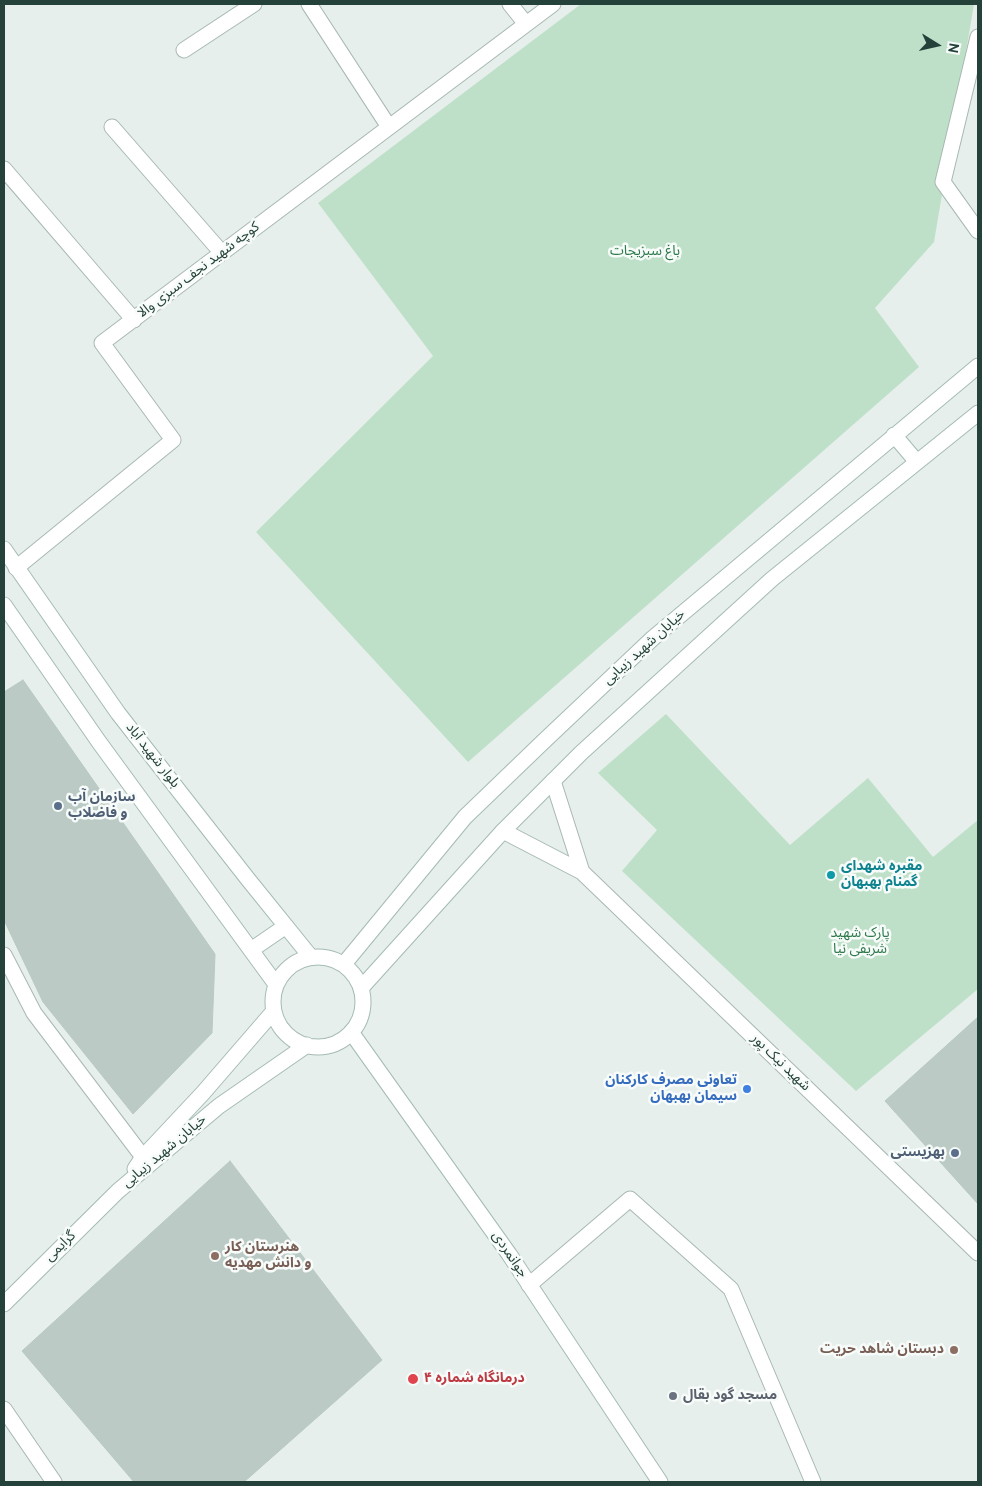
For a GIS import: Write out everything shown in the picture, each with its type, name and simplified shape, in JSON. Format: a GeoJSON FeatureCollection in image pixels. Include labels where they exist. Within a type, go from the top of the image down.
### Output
{"type":"FeatureCollection","features":[{"type":"Feature","properties":{"kind":"main road"},"geometry":{"type":"LineString","coordinates":[[184,50],[254,4]]}},
{"type":"Feature","properties":{"kind":"main road"},"geometry":{"type":"LineString","coordinates":[[309,4],[389,127]]}},
{"type":"Feature","properties":{"kind":"main road"},"geometry":{"type":"LineString","coordinates":[[510,4],[526,24]]}},
{"type":"Feature","properties":{"kind":"main road","name":"کوچه شهید نجف سبزی والا"},"geometry":{"type":"LineString","coordinates":[[16,568],[173,440],[102,343],[553,4]]}},
{"type":"Feature","properties":{"kind":"main road"},"geometry":{"type":"LineString","coordinates":[[978,37],[943,182],[978,231]]}},
{"type":"Feature","properties":{"kind":"main road"},"geometry":{"type":"LineString","coordinates":[[112,127],[222,253]]}},
{"type":"Feature","properties":{"kind":"main road"},"geometry":{"type":"LineString","coordinates":[[4,169],[134,320]]}},
{"type":"Feature","properties":{"kind":"main road","name":"خیابان شهید زیبایی"},"geometry":{"type":"LineString","coordinates":[[344,964],[465,817],[544,740],[653,638],[978,366]]}},
{"type":"Feature","properties":{"kind":"main road"},"geometry":{"type":"LineString","coordinates":[[362,987],[503,831],[581,753],[772,579],[978,413]]}},
{"type":"Feature","properties":{"kind":"main road"},"geometry":{"type":"LineString","coordinates":[[894,435],[917,462]]}},
{"type":"Feature","properties":{"kind":"main road","name":"بلوار شهید آباد"},"geometry":{"type":"LineString","coordinates":[[4,549],[118,713],[310,956]]}},
{"type":"Feature","properties":{"kind":"main road"},"geometry":{"type":"LineString","coordinates":[[4,605],[99,742],[275,983],[273,1012],[279,1027],[289,1037],[307,1045],[318,1047],[332,1045],[346,1038],[356,1027],[362,1013],[362,987],[351,971],[340,961],[326,956],[310,956],[297,961],[275,983]]}},
{"type":"Feature","properties":{"kind":"main road","name":"شهید نیک پور"},"geometry":{"type":"LineString","coordinates":[[553,781],[582,872]]}},
{"type":"Feature","properties":{"kind":"main road","name":"شهید نیک پور"},"geometry":{"type":"LineString","coordinates":[[503,831],[582,872],[978,1253]]}},
{"type":"Feature","properties":{"kind":"main road"},"geometry":{"type":"LineString","coordinates":[[251,950],[286,926]]}},
{"type":"Feature","properties":{"kind":"main road"},"geometry":{"type":"LineString","coordinates":[[4,954],[34,1013],[143,1157]]}},
{"type":"Feature","properties":{"kind":"main road","name":"خیابان شهید زیبایی"},"geometry":{"type":"LineString","coordinates":[[118,1191],[143,1157],[203,1093],[273,1012]]}},
{"type":"Feature","properties":{"kind":"main road","name":"جوانمردی"},"geometry":{"type":"LineString","coordinates":[[352,1032],[529,1285],[660,1482]]}},
{"type":"Feature","properties":{"kind":"main road","name":"خیابان شهید زیبایی"},"geometry":{"type":"LineString","coordinates":[[118,1191],[220,1106],[307,1045]]}},
{"type":"Feature","properties":{"kind":"main road","name":"گرایمی"},"geometry":{"type":"LineString","coordinates":[[4,1304],[118,1191]]}},
{"type":"Feature","properties":{"kind":"main road"},"geometry":{"type":"LineString","coordinates":[[529,1285],[630,1199],[731,1289],[814,1482]]}},
{"type":"Feature","properties":{"kind":"main road"},"geometry":{"type":"LineString","coordinates":[[4,1409],[54,1482]]}},
{"type":"Feature","properties":{"kind":"green space","name":"باغ سبزیجات"},"geometry":{"type":"Polygon","coordinates":[[[581,4],[974,4],[934,242],[875,308],[919,367],[468,762],[256,532],[433,356],[318,203],[581,4]]]}},
{"type":"Feature","properties":{"kind":"green space","name":"پارک شهید شریفی نیا"},"geometry":{"type":"Polygon","coordinates":[[[666,714],[790,845],[868,778],[933,857],[978,820],[978,989],[856,1091],[622,871],[657,830],[598,773],[666,714]]]}},
{"type":"Feature","properties":{"kind":"building","name":"سازمان آب و فاضلاب"},"geometry":{"type":"Polygon","coordinates":[[[23,680],[215,954],[212,1033],[133,1114],[43,1002],[4,920],[4,692],[23,680]]]}},
{"type":"Feature","properties":{"kind":"building","name":"بهزیستی"},"geometry":{"type":"Polygon","coordinates":[[[978,1017],[978,1204],[885,1101],[978,1017]]]}},
{"type":"Feature","properties":{"kind":"building","name":"هنرستان کار و دانش مهدیه"},"geometry":{"type":"Polygon","coordinates":[[[230,1161],[382,1360],[244,1482],[134,1482],[22,1351],[230,1161]]]}},
{"type":"Feature","properties":{"kind":"place","name":"سازمان آب و فاضلاب"},"geometry":{"type":"Point","coordinates":[58,806]}},
{"type":"Feature","properties":{"kind":"place","name":"مقبره شهدای گمنام بهبهان"},"geometry":{"type":"Point","coordinates":[831,875]}},
{"type":"Feature","properties":{"kind":"place","name":"تعاونی مصرف کارکنان سیمان بهبهان"},"geometry":{"type":"Point","coordinates":[747,1089]}},
{"type":"Feature","properties":{"kind":"place","name":"بهزیستی"},"geometry":{"type":"Point","coordinates":[955,1153]}},
{"type":"Feature","properties":{"kind":"place","name":"هنرستان کار و دانش مهدیه"},"geometry":{"type":"Point","coordinates":[215,1256]}},
{"type":"Feature","properties":{"kind":"place","name":"دبستان شاهد حریت"},"geometry":{"type":"Point","coordinates":[954,1350]}},
{"type":"Feature","properties":{"kind":"place","name":"درمانگاه شماره ۴"},"geometry":{"type":"Point","coordinates":[413,1379]}},
{"type":"Feature","properties":{"kind":"place","name":"مسجد گود بقال"},"geometry":{"type":"Point","coordinates":[673,1396]}}]}
